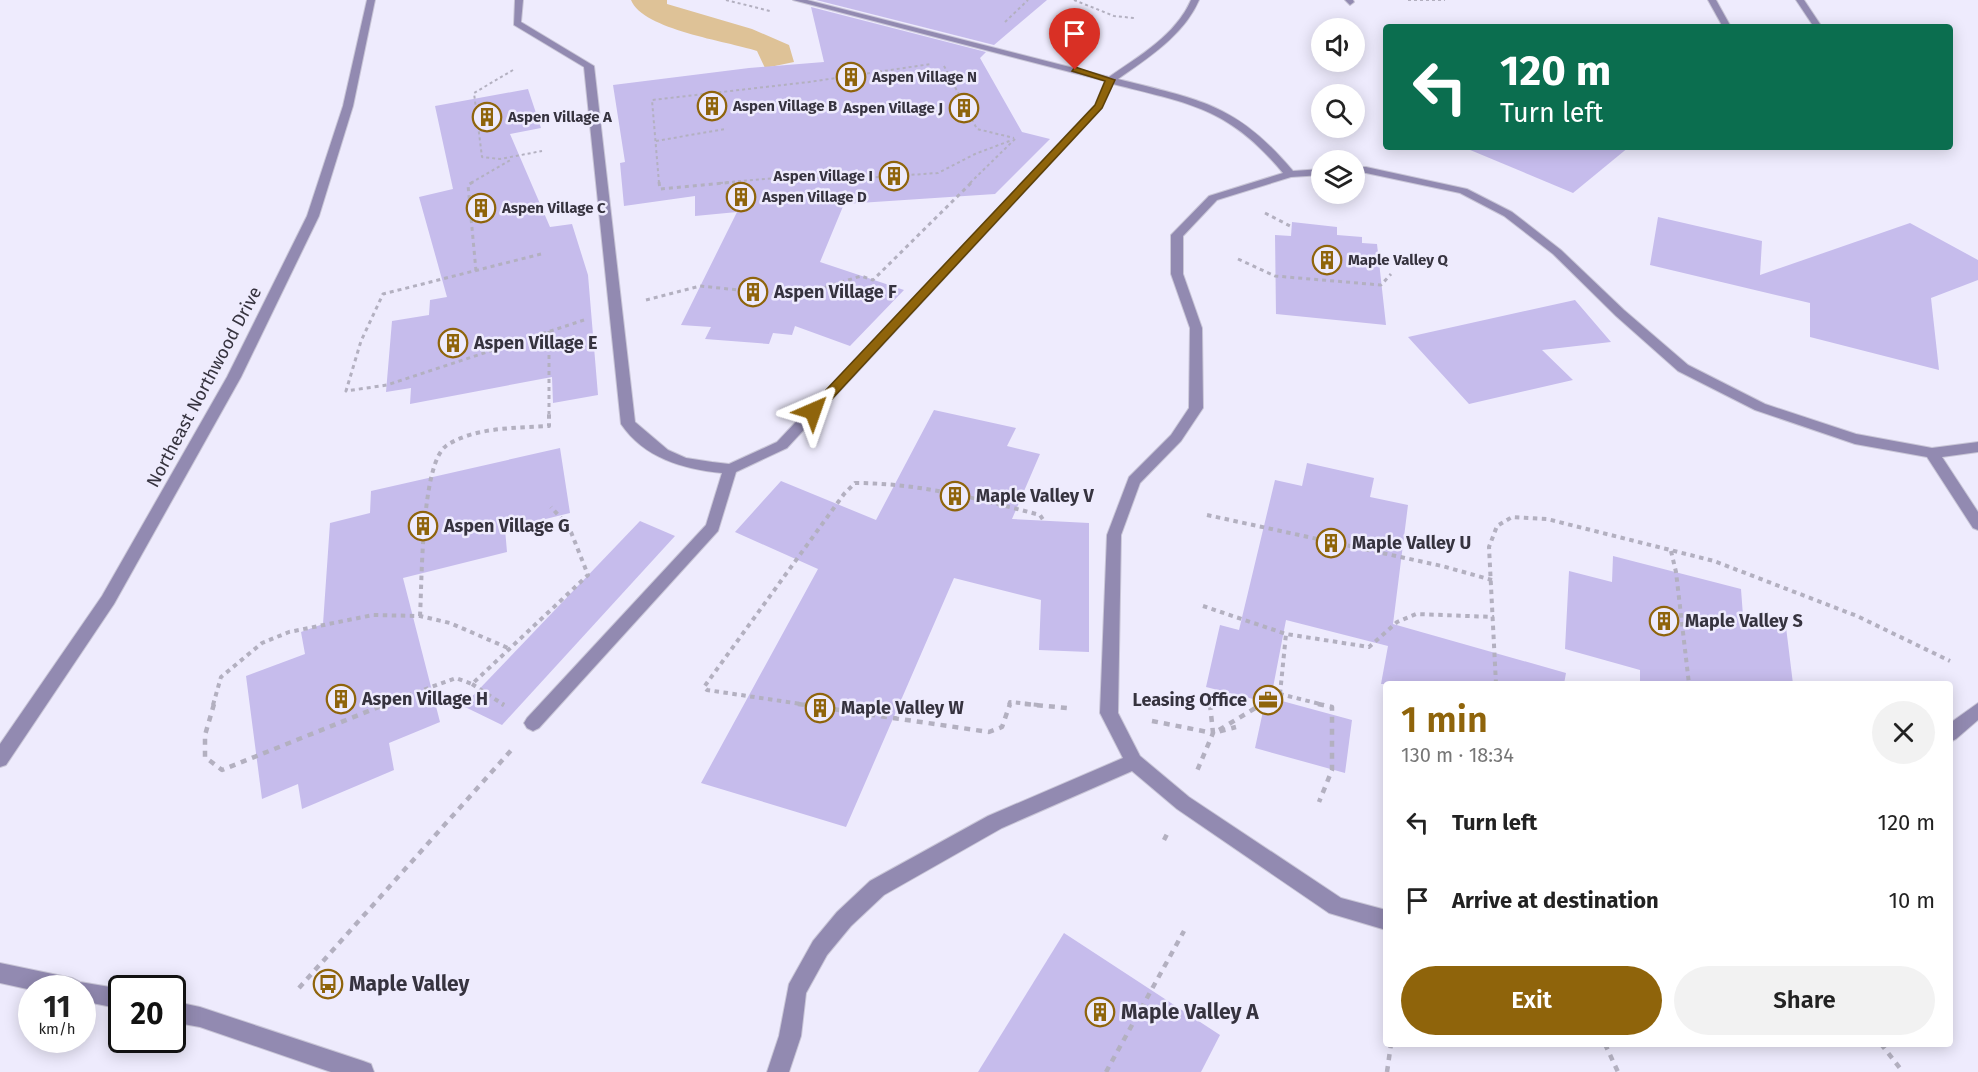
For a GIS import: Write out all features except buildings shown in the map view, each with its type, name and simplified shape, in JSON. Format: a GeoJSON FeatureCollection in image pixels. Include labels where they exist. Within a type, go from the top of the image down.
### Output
{"type":"FeatureCollection","features":[{"type":"Feature","properties":{"kind":"street","name":"Northeast Northwood Drive"},"geometry":{"type":"LineString","coordinates":[[0,759],[108,600],[250,345],[313,216],[348,106],[371,0]]}},
{"type":"Feature","properties":{"kind":"street"},"geometry":{"type":"LineString","coordinates":[[519,0],[518,23],[589,66],[628,424],[654,451],[684,464],[730,469],[782,445],[1099,106],[1110,80],[1153,51],[1189,14],[1195,0]]}},
{"type":"Feature","properties":{"kind":"street"},"geometry":{"type":"LineString","coordinates":[[797,0],[1200,103],[1239,121],[1261,138],[1290,174]]}},
{"type":"Feature","properties":{"kind":"street"},"geometry":{"type":"LineString","coordinates":[[1712,0],[1725,24]]}},
{"type":"Feature","properties":{"kind":"street"},"geometry":{"type":"LineString","coordinates":[[1800,0],[1816,24]]}},
{"type":"Feature","properties":{"kind":"street"},"geometry":{"type":"LineString","coordinates":[[1365,170],[1463,191],[1508,214],[1557,252],[1620,313],[1683,369],[1760,407],[1855,440],[1932,453],[1978,447]]}},
{"type":"Feature","properties":{"kind":"street"},"geometry":{"type":"LineString","coordinates":[[1311,173],[1290,174],[1213,198],[1177,235],[1177,274],[1196,328],[1196,408],[1176,438],[1134,481],[1114,535],[1109,713],[1134,762],[1183,803],[1336,906],[1383,919]]}},
{"type":"Feature","properties":{"kind":"street"},"geometry":{"type":"LineString","coordinates":[[1932,453],[1978,524]]}},
{"type":"Feature","properties":{"kind":"street"},"geometry":{"type":"LineString","coordinates":[[533,723],[713,527],[730,469]]}},
{"type":"Feature","properties":{"kind":"street"},"geometry":{"type":"LineString","coordinates":[[1953,731],[1978,710]]}},
{"type":"Feature","properties":{"kind":"street"},"geometry":{"type":"LineString","coordinates":[[778,1072],[790,1036],[796,991],[820,948],[844,920],[877,888],[995,822],[1134,762]]}},
{"type":"Feature","properties":{"kind":"street"},"geometry":{"type":"LineString","coordinates":[[0,973],[18,977]]}},
{"type":"Feature","properties":{"kind":"street"},"geometry":{"type":"LineString","coordinates":[[186,1014],[363,1072]]}},
{"type":"Feature","properties":{"kind":"path"},"geometry":{"type":"LineString","coordinates":[[1005,21],[1028,0]]}},
{"type":"Feature","properties":{"kind":"path"},"geometry":{"type":"LineString","coordinates":[[1074,0],[1114,15],[1134,18]]}},
{"type":"Feature","properties":{"kind":"path"},"geometry":{"type":"LineString","coordinates":[[1408,0],[1427,2],[1445,0]]}},
{"type":"Feature","properties":{"kind":"path"},"geometry":{"type":"LineString","coordinates":[[942,62],[977,129],[1015,139]]}},
{"type":"Feature","properties":{"kind":"path"},"geometry":{"type":"LineString","coordinates":[[932,64],[809,82],[652,100],[660,189],[786,177],[849,179],[938,173],[975,154],[1015,139]]}},
{"type":"Feature","properties":{"kind":"path"},"geometry":{"type":"LineString","coordinates":[[513,70],[474,93],[482,157],[500,159],[542,151]]}},
{"type":"Feature","properties":{"kind":"path"},"geometry":{"type":"LineString","coordinates":[[656,141],[724,129]]}},
{"type":"Feature","properties":{"kind":"path"},"geometry":{"type":"LineString","coordinates":[[541,254],[383,294],[361,341],[346,391],[387,385],[680,290],[700,286],[807,297],[826,287],[861,276],[873,280],[1015,139]]}},
{"type":"Feature","properties":{"kind":"path"},"geometry":{"type":"LineString","coordinates":[[476,271],[468,185],[515,157]]}},
{"type":"Feature","properties":{"kind":"path"},"geometry":{"type":"LineString","coordinates":[[1265,213],[1292,227]]}},
{"type":"Feature","properties":{"kind":"path"},"geometry":{"type":"LineString","coordinates":[[1238,259],[1275,276],[1381,285],[1391,274]]}},
{"type":"Feature","properties":{"kind":"path"},"geometry":{"type":"LineString","coordinates":[[420,616],[429,478],[439,452],[458,440],[512,429],[549,426],[549,331]]}},
{"type":"Feature","properties":{"kind":"path"},"geometry":{"type":"LineString","coordinates":[[1044,521],[1040,515],[886,481],[855,483],[844,494],[704,687],[707,690],[892,720],[988,732],[1002,727],[1010,702],[1067,708]]}},
{"type":"Feature","properties":{"kind":"path"},"geometry":{"type":"LineString","coordinates":[[508,648],[450,623],[420,616],[373,615],[289,632],[262,643],[221,677],[205,735],[205,758],[222,770],[439,682],[456,678],[471,684],[588,574],[565,521],[558,510],[551,507]]}},
{"type":"Feature","properties":{"kind":"path"},"geometry":{"type":"LineString","coordinates":[[1207,515],[1442,566],[1492,580]]}},
{"type":"Feature","properties":{"kind":"path"},"geometry":{"type":"LineString","coordinates":[[1496,681],[1490,547],[1497,526],[1512,517],[1546,519],[1714,561],[1818,600],[1950,661]]}},
{"type":"Feature","properties":{"kind":"path"},"geometry":{"type":"LineString","coordinates":[[1671,551],[1676,572],[1689,681]]}},
{"type":"Feature","properties":{"kind":"path"},"geometry":{"type":"LineString","coordinates":[[1203,606],[1286,634],[1369,647],[1397,622],[1416,614],[1494,617]]}},
{"type":"Feature","properties":{"kind":"path"},"geometry":{"type":"LineString","coordinates":[[1280,694],[1286,634]]}},
{"type":"Feature","properties":{"kind":"path"},"geometry":{"type":"LineString","coordinates":[[1271,698],[1280,694],[1332,707],[1332,770],[1319,802]]}},
{"type":"Feature","properties":{"kind":"path"},"geometry":{"type":"LineString","coordinates":[[1209,695],[1213,733]]}},
{"type":"Feature","properties":{"kind":"path"},"geometry":{"type":"LineString","coordinates":[[1213,733],[1265,702]]}},
{"type":"Feature","properties":{"kind":"path"},"geometry":{"type":"LineString","coordinates":[[299,988],[533,723]]}},
{"type":"Feature","properties":{"kind":"path"},"geometry":{"type":"LineString","coordinates":[[1213,733],[1236,728]]}},
{"type":"Feature","properties":{"kind":"path"},"geometry":{"type":"LineString","coordinates":[[1106,1072],[1184,931]]}},
{"type":"Feature","properties":{"kind":"path"},"geometry":{"type":"LineString","coordinates":[[1387,1072],[1391,1047]]}},
{"type":"Feature","properties":{"kind":"path"},"geometry":{"type":"LineString","coordinates":[[1606,1047],[1618,1072]]}},
{"type":"Feature","properties":{"kind":"path"},"geometry":{"type":"LineString","coordinates":[[1883,1047],[1903,1072]]}},
{"type":"Feature","properties":{"kind":"shaded area"},"geometry":{"type":"Polygon","coordinates":[[[631,0],[667,0],[667,4],[752,29],[789,45],[794,62],[765,68],[757,51],[668,27],[639,10],[631,0]]]}},
{"type":"Feature","properties":{"kind":"place","name":"Aspen Village N"},"geometry":{"type":"Point","coordinates":[851,77]}},
{"type":"Feature","properties":{"kind":"place","name":"Aspen Village B"},"geometry":{"type":"Point","coordinates":[712,106]}},
{"type":"Feature","properties":{"kind":"place","name":"Aspen Village J"},"geometry":{"type":"Point","coordinates":[964,108]}},
{"type":"Feature","properties":{"kind":"place","name":"Aspen Village A"},"geometry":{"type":"Point","coordinates":[487,117]}},
{"type":"Feature","properties":{"kind":"place","name":"Aspen Village I"},"geometry":{"type":"Point","coordinates":[894,176]}},
{"type":"Feature","properties":{"kind":"place","name":"Aspen Village D"},"geometry":{"type":"Point","coordinates":[741,197]}},
{"type":"Feature","properties":{"kind":"place","name":"Aspen Village C"},"geometry":{"type":"Point","coordinates":[481,208]}},
{"type":"Feature","properties":{"kind":"place","name":"Maple Valley Q"},"geometry":{"type":"Point","coordinates":[1327,260]}},
{"type":"Feature","properties":{"kind":"place","name":"Aspen Village F"},"geometry":{"type":"Point","coordinates":[753,292]}},
{"type":"Feature","properties":{"kind":"place","name":"Aspen Village E"},"geometry":{"type":"Point","coordinates":[453,343]}},
{"type":"Feature","properties":{"kind":"place","name":"Maple Valley V"},"geometry":{"type":"Point","coordinates":[955,496]}},
{"type":"Feature","properties":{"kind":"place","name":"Aspen Village G"},"geometry":{"type":"Point","coordinates":[423,526]}},
{"type":"Feature","properties":{"kind":"place","name":"Maple Valley U"},"geometry":{"type":"Point","coordinates":[1331,543]}},
{"type":"Feature","properties":{"kind":"place","name":"Maple Valley S"},"geometry":{"type":"Point","coordinates":[1664,621]}},
{"type":"Feature","properties":{"kind":"place","name":"Aspen Village H"},"geometry":{"type":"Point","coordinates":[341,699]}},
{"type":"Feature","properties":{"kind":"place","name":"Leasing Office"},"geometry":{"type":"Point","coordinates":[1268,700]}},
{"type":"Feature","properties":{"kind":"place","name":"Maple Valley W"},"geometry":{"type":"Point","coordinates":[820,708]}},
{"type":"Feature","properties":{"kind":"place","name":"Maple Valley"},"geometry":{"type":"Point","coordinates":[328,984]}},
{"type":"Feature","properties":{"kind":"place","name":"Maple Valley A"},"geometry":{"type":"Point","coordinates":[1100,1012]}},
{"type":"Feature","properties":{"kind":"route"},"geometry":{"type":"LineString","coordinates":[[813,411],[1099,106],[1110,80],[1075,70]]}}]}
